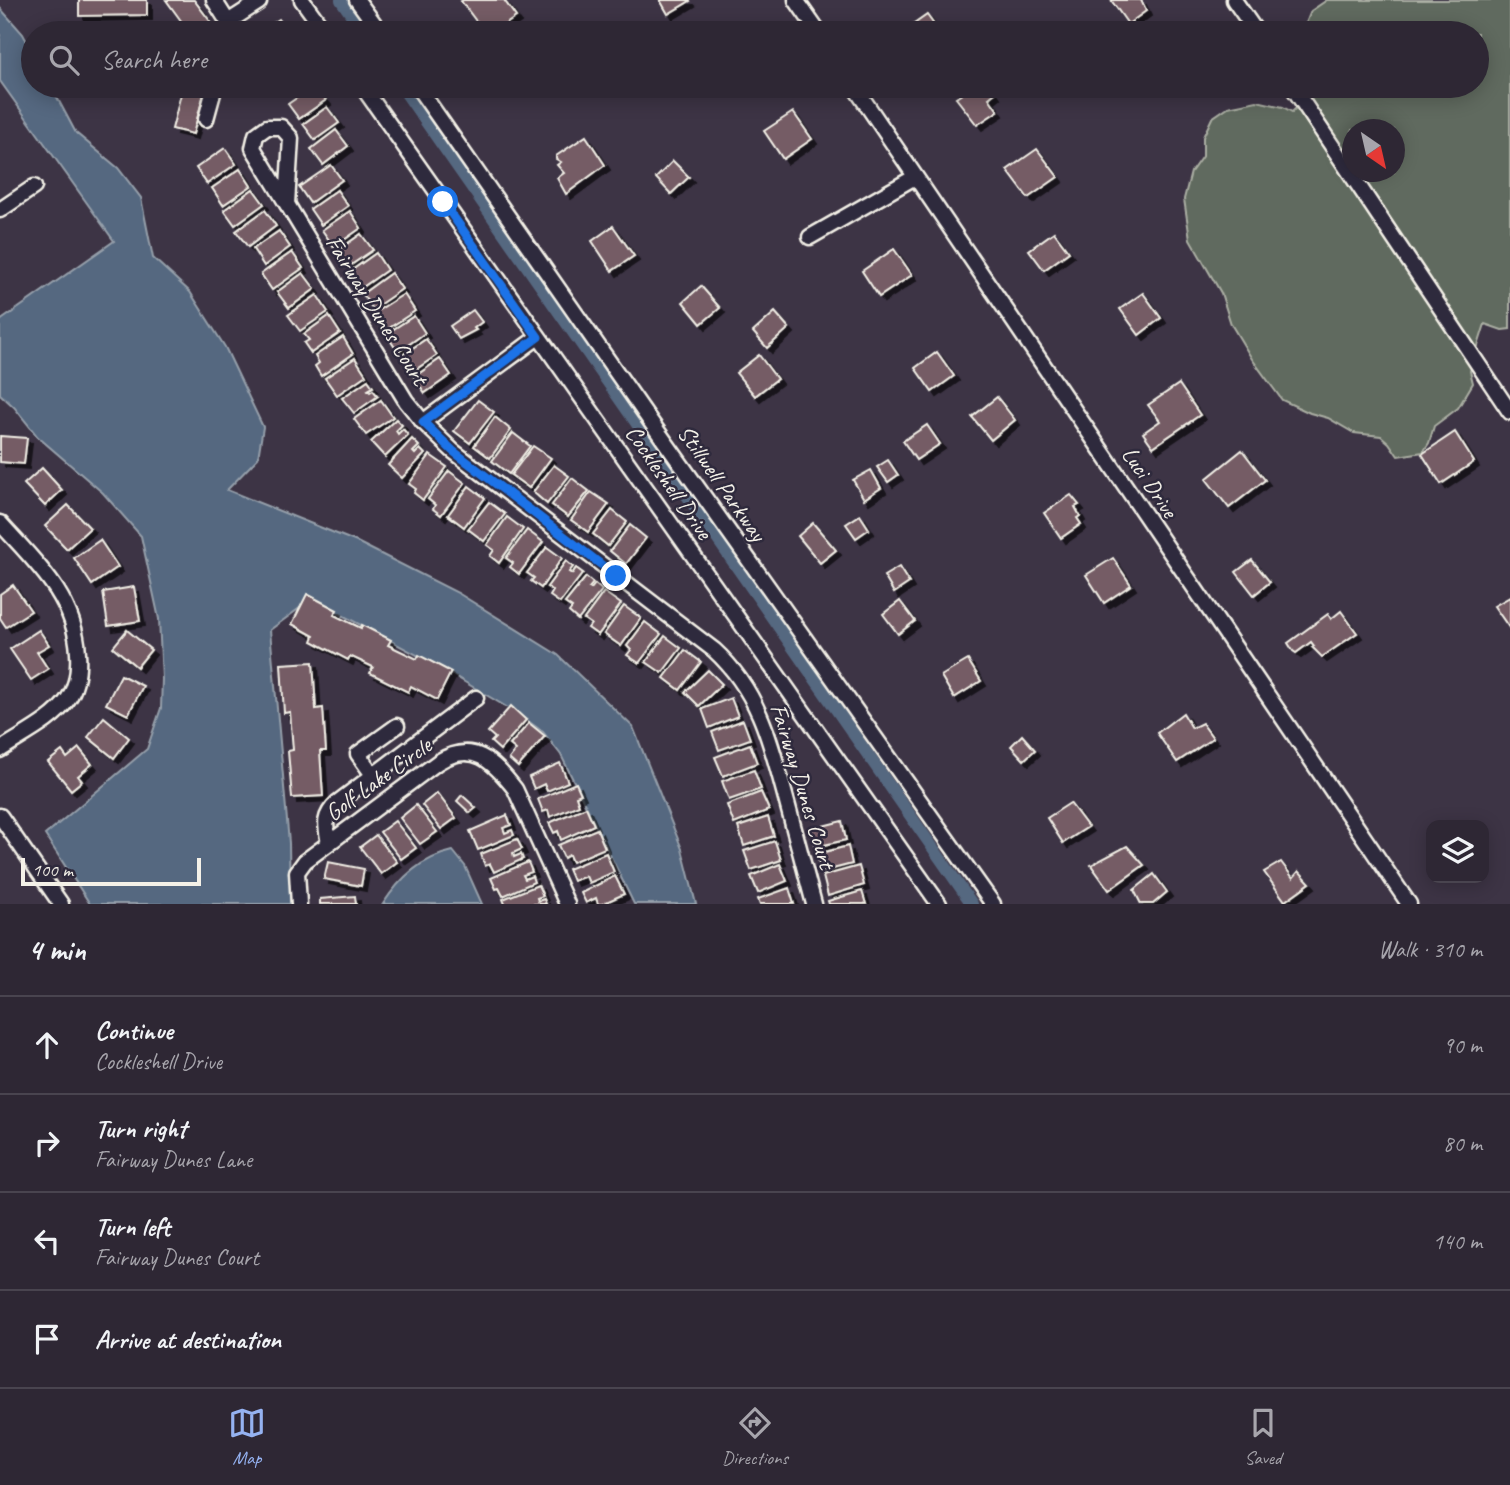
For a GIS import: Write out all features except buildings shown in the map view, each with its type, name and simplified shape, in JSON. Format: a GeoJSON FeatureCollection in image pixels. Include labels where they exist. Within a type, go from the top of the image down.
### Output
{"type":"FeatureCollection","features":[{"type":"Feature","properties":{"kind":"street"},"geometry":{"type":"LineString","coordinates":[[214,0],[228,21]]}},
{"type":"Feature","properties":{"kind":"street"},"geometry":{"type":"LineString","coordinates":[[303,0],[318,21]]}},
{"type":"Feature","properties":{"kind":"street"},"geometry":{"type":"LineString","coordinates":[[357,0],[372,21]]}},
{"type":"Feature","properties":{"kind":"street"},"geometry":{"type":"LineString","coordinates":[[796,0],[811,21]]}},
{"type":"Feature","properties":{"kind":"street"},"geometry":{"type":"LineString","coordinates":[[1234,0],[1249,21]]}},
{"type":"Feature","properties":{"kind":"street"},"geometry":{"type":"LineString","coordinates":[[239,21],[259,2]]}},
{"type":"Feature","properties":{"kind":"street"},"geometry":{"type":"LineString","coordinates":[[206,119],[212,98]]}},
{"type":"Feature","properties":{"kind":"street","name":"Cockleshell Drive"},"geometry":{"type":"LineString","coordinates":[[370,98],[939,904]]}},
{"type":"Feature","properties":{"kind":"street","name":"Stillwell Parkway"},"geometry":{"type":"LineString","coordinates":[[425,98],[993,904]]}},
{"type":"Feature","properties":{"kind":"street","name":"Luci Drive"},"geometry":{"type":"LineString","coordinates":[[862,98],[1409,904]]}},
{"type":"Feature","properties":{"kind":"street"},"geometry":{"type":"LineString","coordinates":[[1300,98],[1510,412]]}},
{"type":"Feature","properties":{"kind":"street","name":"Fairway Dunes Court"},"geometry":{"type":"LineString","coordinates":[[287,204],[291,138],[281,127],[267,127],[256,135],[253,148],[406,401],[423,422],[453,451],[715,650],[733,668],[751,694],[766,725],[814,904]]}},
{"type":"Feature","properties":{"kind":"street"},"geometry":{"type":"LineString","coordinates":[[810,237],[915,177]]}},
{"type":"Feature","properties":{"kind":"street"},"geometry":{"type":"LineString","coordinates":[[0,210],[34,187]]}},
{"type":"Feature","properties":{"kind":"street"},"geometry":{"type":"LineString","coordinates":[[423,422],[538,337]]}},
{"type":"Feature","properties":{"kind":"street"},"geometry":{"type":"LineString","coordinates":[[0,523],[61,594],[74,625],[79,660],[75,687],[69,699],[50,716],[0,750]]}},
{"type":"Feature","properties":{"kind":"street"},"geometry":{"type":"LineString","coordinates":[[329,843],[326,828],[329,811],[476,698]]}},
{"type":"Feature","properties":{"kind":"street"},"geometry":{"type":"LineString","coordinates":[[373,775],[358,754],[397,726]]}},
{"type":"Feature","properties":{"kind":"street","name":"Golf Lake Circle"},"geometry":{"type":"LineString","coordinates":[[299,904],[297,872],[305,861],[449,755],[461,751],[474,752],[506,778],[515,789],[567,904]]}},
{"type":"Feature","properties":{"kind":"street"},"geometry":{"type":"LineString","coordinates":[[0,816],[61,904]]}},
{"type":"Feature","properties":{"kind":"green space"},"geometry":{"type":"Polygon","coordinates":[[[1327,0],[1510,0],[1510,329],[1502,330],[1485,324],[1470,371],[1473,383],[1458,408],[1434,426],[1423,452],[1398,456],[1381,436],[1354,433],[1328,418],[1282,400],[1231,324],[1221,293],[1190,239],[1184,199],[1191,172],[1203,155],[1203,137],[1212,118],[1228,107],[1257,101],[1292,112],[1306,98],[1489,98],[1489,21],[1307,21],[1311,11],[1327,0]]]}},
{"type":"Feature","properties":{"kind":"water"},"geometry":{"type":"Polygon","coordinates":[[[0,8],[21,32],[21,98],[57,98],[76,133],[118,168],[141,198],[153,258],[190,292],[225,347],[263,427],[258,458],[227,490],[357,542],[458,593],[558,655],[633,727],[682,849],[696,904],[634,904],[561,755],[543,732],[520,715],[436,665],[312,599],[270,630],[289,843],[290,904],[90,904],[45,835],[147,749],[161,708],[159,619],[141,536],[103,493],[38,437],[0,394],[0,321],[114,241],[0,81],[0,8]]]}},
{"type":"Feature","properties":{"kind":"water"},"geometry":{"type":"Polygon","coordinates":[[[453,851],[465,866],[482,904],[383,904],[412,870],[453,851]]]}},
{"type":"Feature","properties":{"kind":"waterway"},"geometry":{"type":"LineString","coordinates":[[341,0],[356,21]]}},
{"type":"Feature","properties":{"kind":"waterway"},"geometry":{"type":"LineString","coordinates":[[409,98],[972,904]]}},
{"type":"Feature","properties":{"kind":"route"},"geometry":{"type":"LineString","coordinates":[[443,202],[538,337],[423,422],[453,451],[616,576]]}}]}
